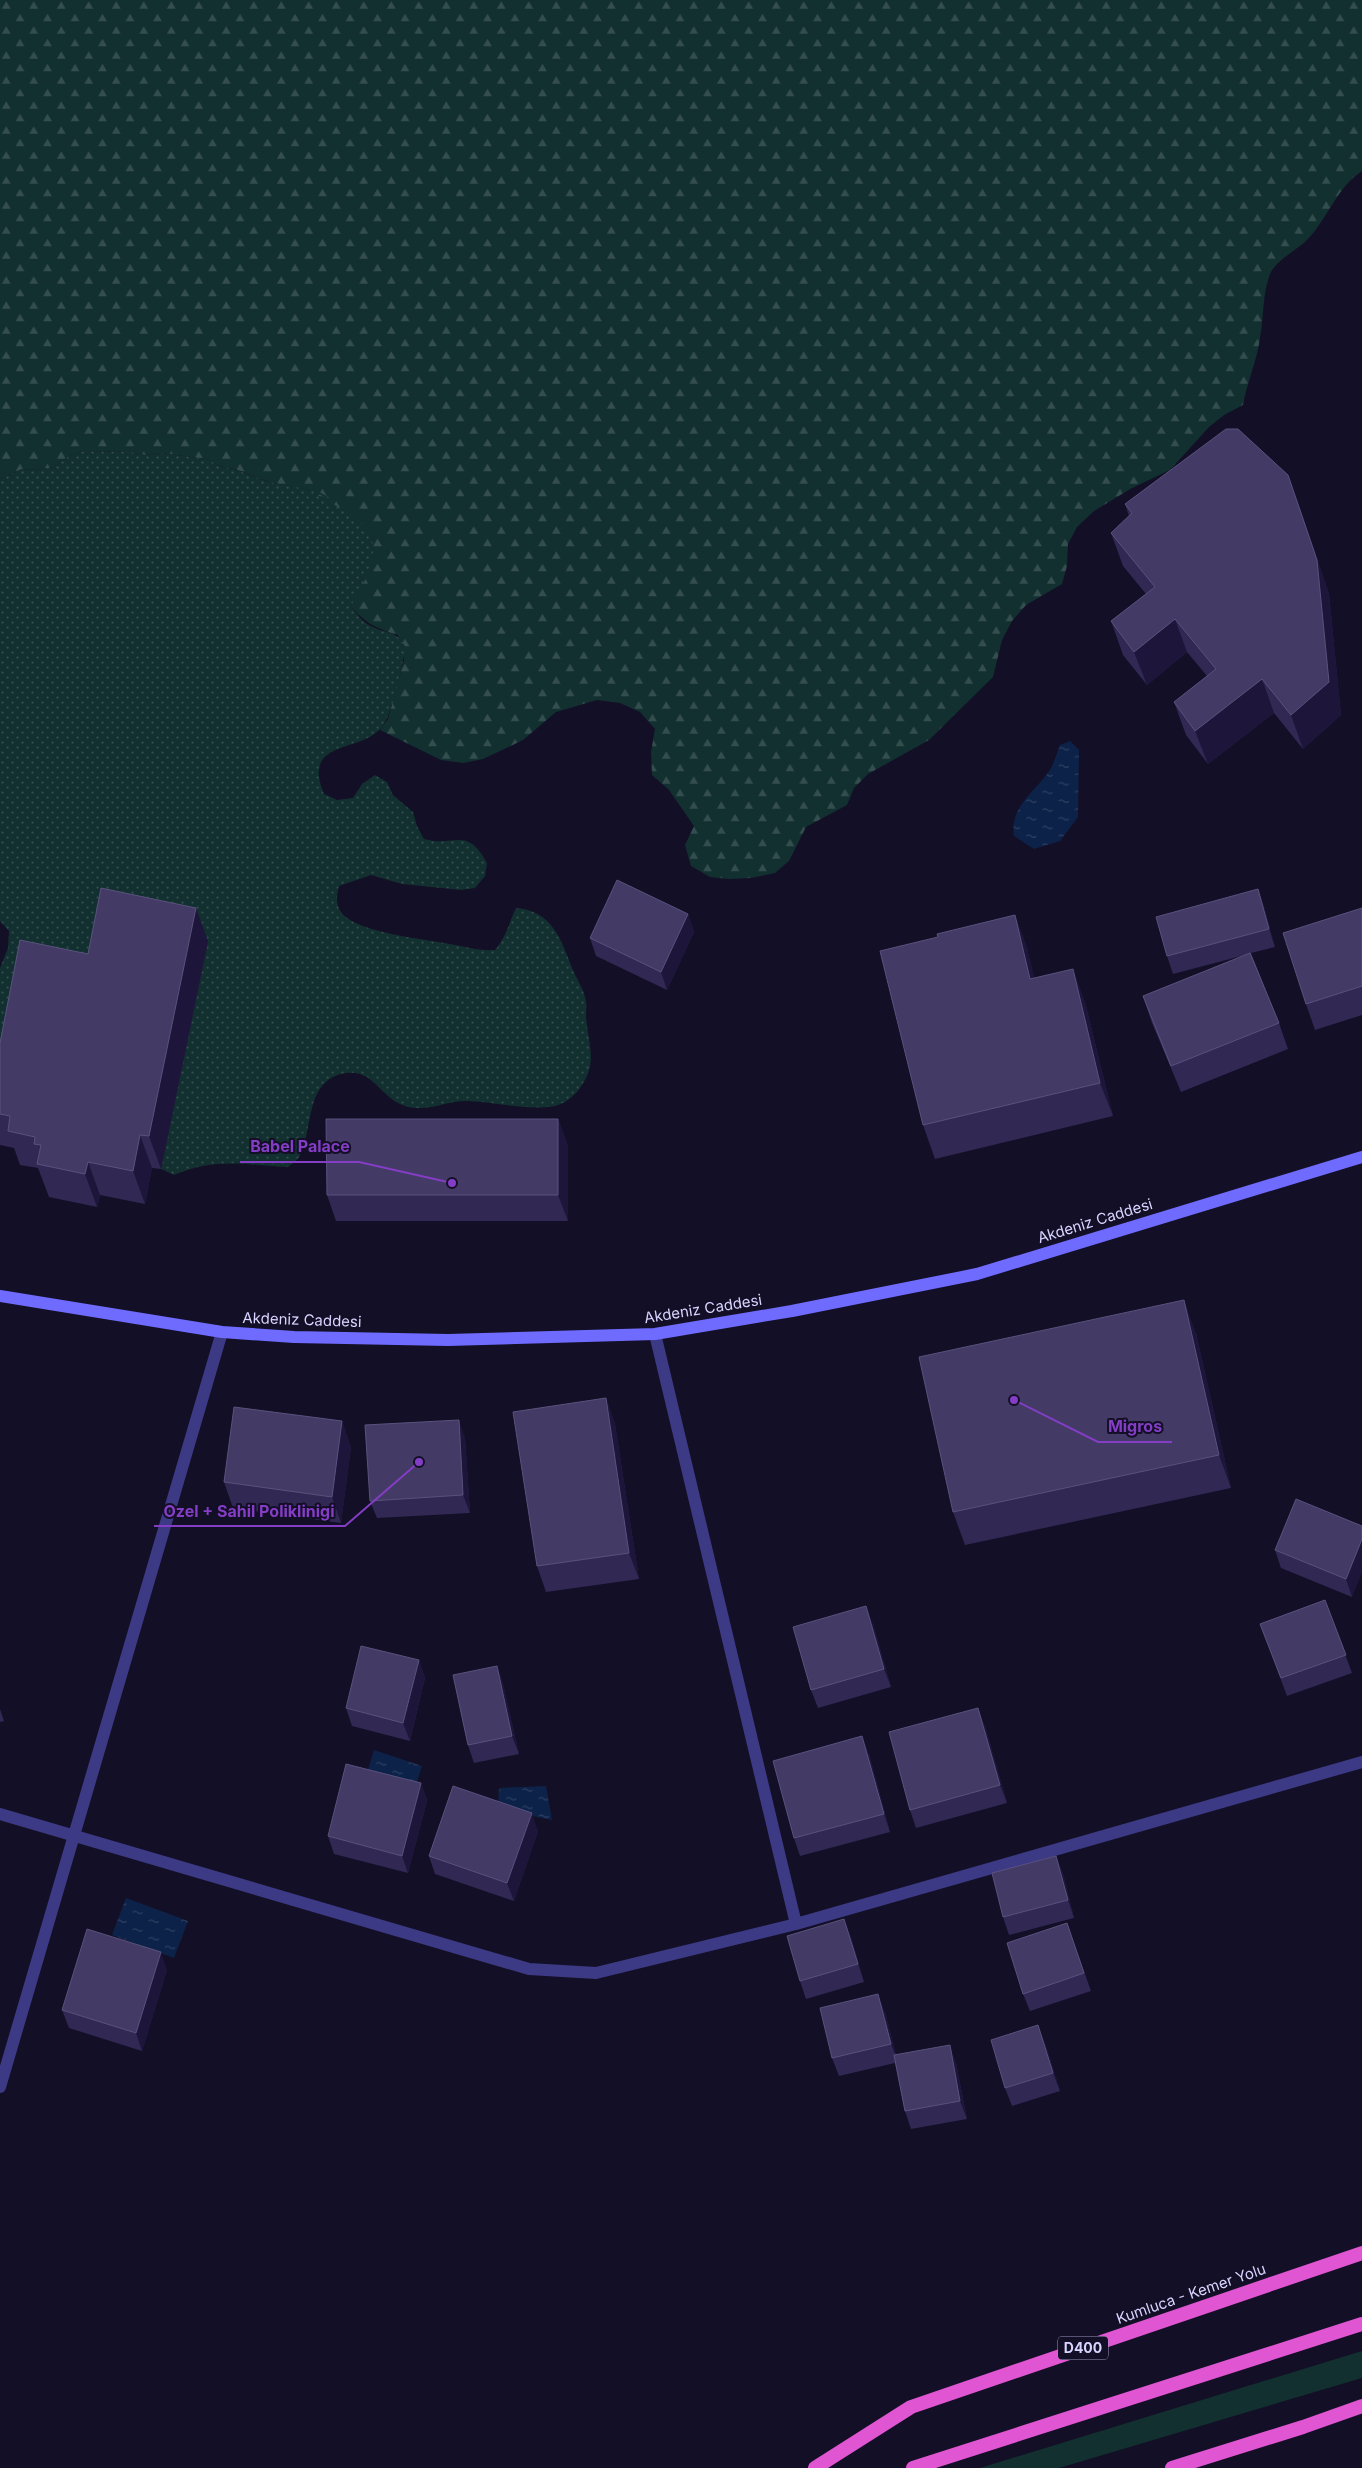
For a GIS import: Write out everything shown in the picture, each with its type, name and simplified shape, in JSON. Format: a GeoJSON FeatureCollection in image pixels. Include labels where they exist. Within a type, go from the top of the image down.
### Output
{"type":"FeatureCollection","features":[{"type":"Feature","properties":{"kind":"highway","name":"Kumluca - Kemer Yolu"},"geometry":{"type":"LineString","coordinates":[[815,2468],[911,2407],[1362,2253]]}},
{"type":"Feature","properties":{"kind":"highway"},"geometry":{"type":"LineString","coordinates":[[912,2468],[1362,2324]]}},
{"type":"Feature","properties":{"kind":"highway"},"geometry":{"type":"LineString","coordinates":[[1172,2468],[1303,2427],[1362,2406]]}},
{"type":"Feature","properties":{"kind":"main road","name":"Akdeniz Caddesi"},"geometry":{"type":"LineString","coordinates":[[0,1296],[222,1332],[294,1337],[448,1340],[655,1334],[792,1311],[977,1274],[1362,1157]]}},
{"type":"Feature","properties":{"kind":"street"},"geometry":{"type":"LineString","coordinates":[[0,2087],[222,1332]]}},
{"type":"Feature","properties":{"kind":"street"},"geometry":{"type":"LineString","coordinates":[[655,1334],[796,1924]]}},
{"type":"Feature","properties":{"kind":"street"},"geometry":{"type":"LineString","coordinates":[[0,1814],[528,1969],[596,1974],[796,1924],[1362,1762]]}},
{"type":"Feature","properties":{"kind":"green space"},"geometry":{"type":"Polygon","coordinates":[[[0,0],[1362,0],[1362,171],[1346,186],[1307,240],[1277,264],[1270,274],[1264,298],[1259,347],[1243,405],[1224,415],[1209,427],[1170,470],[1132,488],[1094,511],[1077,527],[1068,544],[1067,566],[1062,584],[1026,605],[1012,621],[1002,640],[993,677],[929,740],[868,774],[854,788],[847,805],[806,827],[789,861],[775,873],[751,878],[729,879],[710,877],[691,866],[685,845],[694,826],[669,790],[652,775],[651,752],[655,729],[640,712],[620,703],[597,700],[556,712],[523,740],[483,759],[463,763],[441,760],[380,730],[388,719],[404,660],[398,635],[372,625],[351,606],[370,565],[373,550],[369,535],[310,490],[269,482],[235,469],[219,466],[207,459],[161,453],[145,455],[130,452],[84,451],[69,456],[54,467],[37,470],[22,469],[0,479],[0,0]]]}},
{"type":"Feature","properties":{"kind":"green space"},"geometry":{"type":"Polygon","coordinates":[[[84,451],[130,452],[145,455],[161,453],[207,459],[219,466],[234,469],[269,482],[317,491],[343,504],[313,492],[352,515],[370,533],[373,543],[371,565],[362,587],[351,606],[360,618],[368,624],[393,634],[401,640],[405,646],[404,654],[394,700],[382,727],[373,735],[327,755],[320,764],[319,776],[324,794],[337,800],[353,798],[362,784],[375,775],[387,782],[393,795],[413,812],[417,826],[424,839],[466,841],[473,844],[480,851],[487,863],[485,876],[475,888],[461,890],[402,884],[371,875],[339,886],[338,905],[341,912],[349,919],[375,930],[483,950],[495,950],[499,945],[516,908],[529,910],[547,921],[554,929],[564,948],[583,990],[586,1004],[591,1056],[590,1064],[584,1082],[570,1099],[555,1106],[544,1107],[522,1107],[460,1101],[413,1108],[396,1102],[369,1078],[361,1074],[341,1074],[329,1079],[315,1098],[304,1146],[298,1158],[288,1167],[217,1164],[189,1169],[174,1175],[161,1169],[208,941],[0,1076],[0,968],[8,948],[9,931],[0,921],[0,479],[22,469],[37,470],[54,467],[69,456],[84,451]]]}},
{"type":"Feature","properties":{"kind":"green space"},"geometry":{"type":"Polygon","coordinates":[[[1362,2351],[1362,2378],[1059,2468],[980,2468],[1362,2351]]]}},
{"type":"Feature","properties":{"kind":"water"},"geometry":{"type":"Polygon","coordinates":[[[1070,741],[1079,750],[1078,817],[1060,841],[1034,849],[1014,836],[1013,826],[1015,817],[1024,800],[1050,770],[1060,745],[1070,741]]]}},
{"type":"Feature","properties":{"kind":"water"},"geometry":{"type":"Polygon","coordinates":[[[374,1750],[422,1766],[415,1788],[367,1773],[374,1750]]]}},
{"type":"Feature","properties":{"kind":"water"},"geometry":{"type":"Polygon","coordinates":[[[546,1786],[552,1820],[498,1809],[499,1788],[546,1786]]]}},
{"type":"Feature","properties":{"kind":"water"},"geometry":{"type":"Polygon","coordinates":[[[126,1898],[188,1921],[174,1958],[112,1935],[126,1898]]]}},
{"type":"Feature","properties":{"kind":"building"},"geometry":{"type":"Polygon","coordinates":[[[1226,429],[1238,429],[1288,475],[1317,560],[1329,682],[1291,715],[1262,679],[1195,731],[1174,702],[1216,669],[1175,619],[1134,652],[1111,621],[1155,587],[1111,533],[1132,513],[1125,504],[1226,429]]]}},
{"type":"Feature","properties":{"kind":"building"},"geometry":{"type":"Polygon","coordinates":[[[617,880],[688,914],[661,972],[590,938],[617,880]]]}},
{"type":"Feature","properties":{"kind":"building"},"geometry":{"type":"Polygon","coordinates":[[[101,888],[196,908],[149,1136],[140,1135],[133,1171],[88,1162],[85,1174],[37,1164],[41,1145],[34,1144],[35,1137],[8,1131],[10,1116],[0,1114],[0,1043],[20,940],[88,954],[101,888]]]}},
{"type":"Feature","properties":{"kind":"building"},"geometry":{"type":"Polygon","coordinates":[[[1258,889],[1269,929],[1167,956],[1156,917],[1258,889]]]}},
{"type":"Feature","properties":{"kind":"building"},"geometry":{"type":"Polygon","coordinates":[[[1362,908],[1362,986],[1306,1004],[1283,933],[1362,908]]]}},
{"type":"Feature","properties":{"kind":"building"},"geometry":{"type":"Polygon","coordinates":[[[1015,915],[1030,979],[1073,969],[1100,1083],[923,1125],[880,951],[938,937],[937,934],[1015,915]]]}},
{"type":"Feature","properties":{"kind":"building"},"geometry":{"type":"Polygon","coordinates":[[[1250,953],[1279,1023],[1171,1066],[1143,996],[1250,953]]]}},
{"type":"Feature","properties":{"kind":"building"},"geometry":{"type":"Polygon","coordinates":[[[326,1119],[558,1119],[558,1195],[327,1195],[326,1119]]]}},
{"type":"Feature","properties":{"kind":"building"},"geometry":{"type":"Polygon","coordinates":[[[1184,1300],[1219,1455],[953,1512],[919,1357],[1184,1300]]]}},
{"type":"Feature","properties":{"kind":"building"},"geometry":{"type":"Polygon","coordinates":[[[606,1398],[629,1553],[537,1566],[513,1412],[606,1398]]]}},
{"type":"Feature","properties":{"kind":"building"},"geometry":{"type":"Polygon","coordinates":[[[234,1407],[342,1421],[332,1497],[224,1482],[234,1407]]]}},
{"type":"Feature","properties":{"kind":"building"},"geometry":{"type":"Polygon","coordinates":[[[459,1420],[463,1495],[370,1501],[365,1425],[459,1420]]]}},
{"type":"Feature","properties":{"kind":"building"},"geometry":{"type":"Polygon","coordinates":[[[1296,1499],[1362,1526],[1362,1539],[1346,1579],[1275,1550],[1296,1499]]]}},
{"type":"Feature","properties":{"kind":"building"},"geometry":{"type":"Polygon","coordinates":[[[1325,1600],[1346,1655],[1281,1678],[1260,1624],[1325,1600]]]}},
{"type":"Feature","properties":{"kind":"building"},"geometry":{"type":"Polygon","coordinates":[[[866,1606],[884,1669],[811,1690],[793,1627],[866,1606]]]}},
{"type":"Feature","properties":{"kind":"building"},"geometry":{"type":"Polygon","coordinates":[[[361,1646],[419,1660],[403,1723],[346,1708],[361,1646]]]}},
{"type":"Feature","properties":{"kind":"building"},"geometry":{"type":"Polygon","coordinates":[[[497,1666],[512,1736],[468,1745],[453,1675],[497,1666]]]}},
{"type":"Feature","properties":{"kind":"building"},"geometry":{"type":"Polygon","coordinates":[[[978,1708],[1000,1785],[910,1810],[889,1732],[978,1708]]]}},
{"type":"Feature","properties":{"kind":"building"},"geometry":{"type":"Polygon","coordinates":[[[862,1736],[884,1814],[794,1838],[773,1761],[862,1736]]]}},
{"type":"Feature","properties":{"kind":"building"},"geometry":{"type":"Polygon","coordinates":[[[346,1764],[421,1783],[402,1856],[328,1836],[346,1764]]]}},
{"type":"Feature","properties":{"kind":"building"},"geometry":{"type":"Polygon","coordinates":[[[453,1786],[532,1813],[507,1883],[429,1856],[453,1786]]]}},
{"type":"Feature","properties":{"kind":"building"},"geometry":{"type":"Polygon","coordinates":[[[1056,1856],[1068,1900],[1003,1917],[992,1873],[1056,1856]]]}},
{"type":"Feature","properties":{"kind":"building"},"geometry":{"type":"Polygon","coordinates":[[[844,1919],[858,1964],[800,1981],[787,1936],[844,1919]]]}},
{"type":"Feature","properties":{"kind":"building"},"geometry":{"type":"Polygon","coordinates":[[[1067,1923],[1084,1973],[1023,1994],[1007,1943],[1067,1923]]]}},
{"type":"Feature","properties":{"kind":"building"},"geometry":{"type":"Polygon","coordinates":[[[87,1929],[161,1952],[136,2033],[62,2010],[87,1929]]]}},
{"type":"Feature","properties":{"kind":"building"},"geometry":{"type":"Polygon","coordinates":[[[878,1994],[891,2044],[832,2058],[820,2008],[878,1994]]]}},
{"type":"Feature","properties":{"kind":"building"},"geometry":{"type":"Polygon","coordinates":[[[1038,2025],[1053,2073],[1005,2088],[991,2040],[1038,2025]]]}},
{"type":"Feature","properties":{"kind":"building"},"geometry":{"type":"Polygon","coordinates":[[[950,2045],[960,2101],[905,2111],[894,2055],[950,2045]]]}},
{"type":"Feature","properties":{"kind":"place","name":"Babel Palace"},"geometry":{"type":"Point","coordinates":[452,1183]}},
{"type":"Feature","properties":{"kind":"place","name":"Migros"},"geometry":{"type":"Point","coordinates":[1014,1400]}},
{"type":"Feature","properties":{"kind":"place","name":"Ozel + Sahil Poliklinigi"},"geometry":{"type":"Point","coordinates":[419,1462]}}]}
